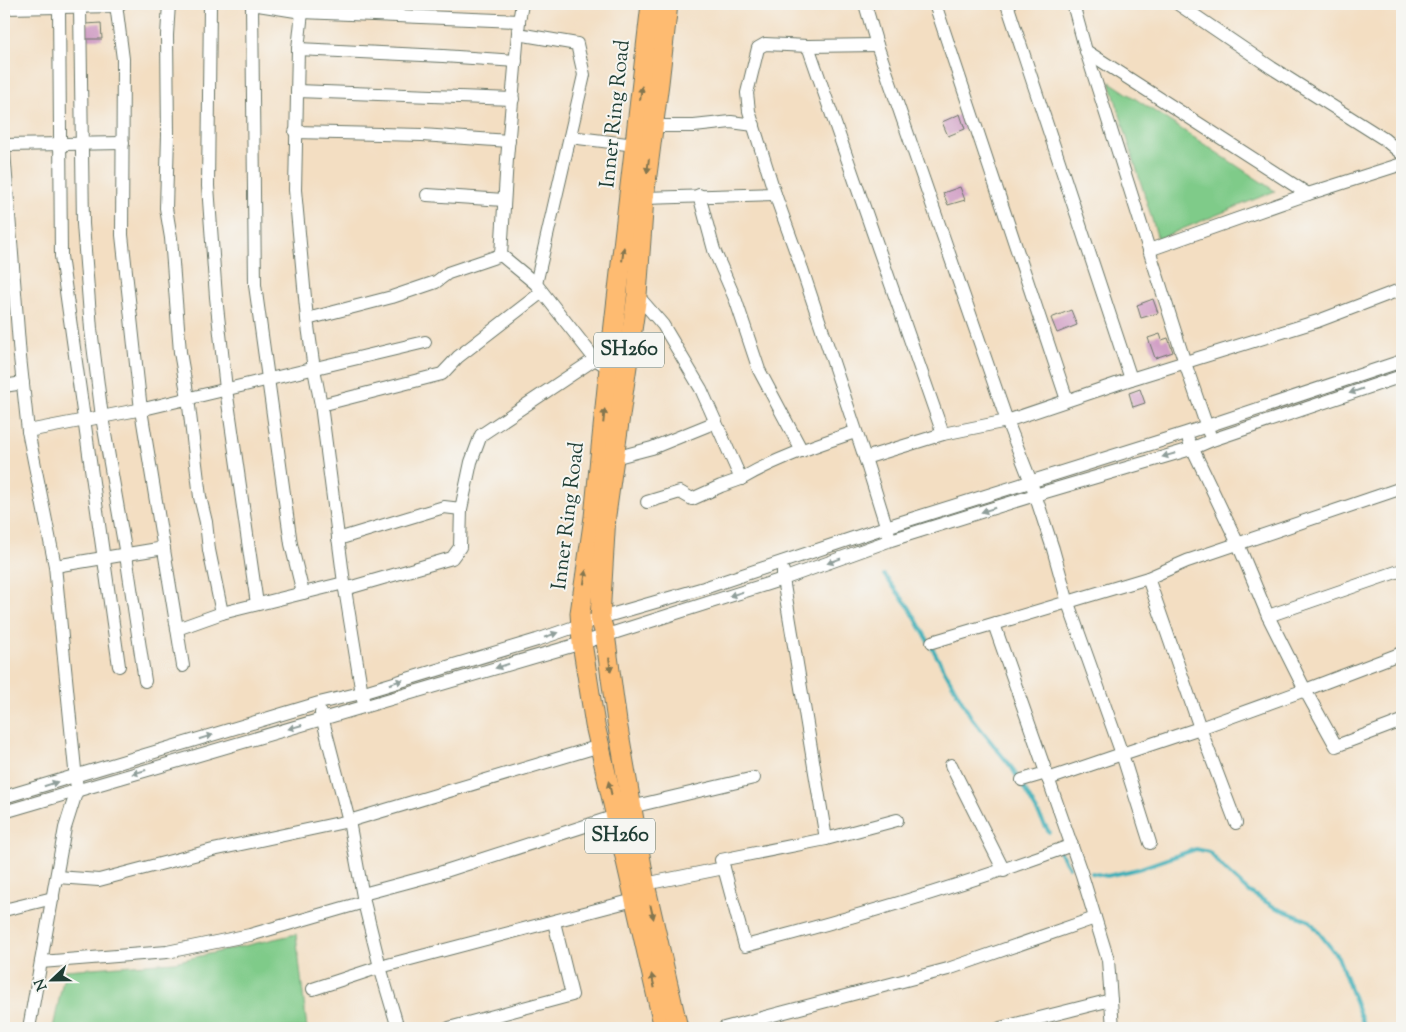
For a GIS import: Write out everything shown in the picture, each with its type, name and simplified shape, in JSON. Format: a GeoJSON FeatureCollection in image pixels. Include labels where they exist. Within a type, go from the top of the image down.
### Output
{"type":"FeatureCollection","features":[{"type":"Feature","properties":{"kind":"highway","name":"Inner Ring Road"},"geometry":{"type":"LineString","coordinates":[[651,4],[622,143],[602,364],[594,517],[580,613],[582,643],[600,746],[646,884],[678,1028]]}},
{"type":"Feature","properties":{"kind":"highway","name":"Inner Ring Road"},"geometry":{"type":"LineString","coordinates":[[664,1028],[634,900],[623,811],[617,722],[603,626],[606,515],[637,295],[644,198],[668,4]]}},
{"type":"Feature","properties":{"kind":"street"},"geometry":{"type":"LineString","coordinates":[[169,4],[167,35],[168,134],[166,208],[171,238],[180,352],[188,398],[200,497],[222,613]]}},
{"type":"Feature","properties":{"kind":"street"},"geometry":{"type":"LineString","coordinates":[[210,4],[208,186],[216,297],[226,389],[257,604]]}},
{"type":"Feature","properties":{"kind":"street"},"geometry":{"type":"LineString","coordinates":[[303,593],[291,544],[255,285],[252,4],[302,12],[519,21]]}},
{"type":"Feature","properties":{"kind":"street"},"geometry":{"type":"LineString","coordinates":[[501,255],[504,200],[522,4]]}},
{"type":"Feature","properties":{"kind":"street"},"geometry":{"type":"LineString","coordinates":[[865,4],[877,44],[1035,495],[1068,603],[1122,754],[1150,843]]}},
{"type":"Feature","properties":{"kind":"street"},"geometry":{"type":"LineString","coordinates":[[935,4],[1067,400]]}},
{"type":"Feature","properties":{"kind":"street"},"geometry":{"type":"LineString","coordinates":[[1007,4],[1131,380]]}},
{"type":"Feature","properties":{"kind":"street"},"geometry":{"type":"LineString","coordinates":[[1073,4],[1086,51],[1185,363],[1212,440]]}},
{"type":"Feature","properties":{"kind":"street"},"geometry":{"type":"LineString","coordinates":[[1178,4],[1272,68],[1384,139],[1402,154]]}},
{"type":"Feature","properties":{"kind":"street"},"geometry":{"type":"LineString","coordinates":[[4,8],[118,5],[123,59],[122,235],[141,410],[183,666]]}},
{"type":"Feature","properties":{"kind":"street"},"geometry":{"type":"LineString","coordinates":[[59,7],[61,256],[118,666]]}},
{"type":"Feature","properties":{"kind":"street"},"geometry":{"type":"LineString","coordinates":[[80,7],[83,224],[91,329],[102,417],[126,555],[144,682]]}},
{"type":"Feature","properties":{"kind":"street"},"geometry":{"type":"LineString","coordinates":[[302,12],[298,49],[295,190],[307,319],[321,406],[344,586],[364,708]]}},
{"type":"Feature","properties":{"kind":"street"},"geometry":{"type":"LineString","coordinates":[[321,406],[442,374],[458,357],[539,288],[584,75],[577,44],[518,34]]}},
{"type":"Feature","properties":{"kind":"street"},"geometry":{"type":"LineString","coordinates":[[877,44],[808,46],[765,44],[758,48],[748,93],[749,111],[775,194],[865,458],[890,540]]}},
{"type":"Feature","properties":{"kind":"street"},"geometry":{"type":"LineString","coordinates":[[808,46],[943,434]]}},
{"type":"Feature","properties":{"kind":"street"},"geometry":{"type":"LineString","coordinates":[[298,49],[516,61]]}},
{"type":"Feature","properties":{"kind":"street"},"geometry":{"type":"LineString","coordinates":[[1086,51],[1308,194]]}},
{"type":"Feature","properties":{"kind":"street"},"geometry":{"type":"LineString","coordinates":[[297,92],[513,99]]}},
{"type":"Feature","properties":{"kind":"street"},"geometry":{"type":"LineString","coordinates":[[653,126],[694,126],[731,122],[754,125]]}},
{"type":"Feature","properties":{"kind":"street"},"geometry":{"type":"LineString","coordinates":[[295,132],[422,135],[509,141]]}},
{"type":"Feature","properties":{"kind":"street"},"geometry":{"type":"LineString","coordinates":[[570,137],[622,143]]}},
{"type":"Feature","properties":{"kind":"street"},"geometry":{"type":"LineString","coordinates":[[4,145],[123,143]]}},
{"type":"Feature","properties":{"kind":"street"},"geometry":{"type":"LineString","coordinates":[[4,151],[5,185],[28,431],[55,566],[76,790],[65,828],[29,1028]]}},
{"type":"Feature","properties":{"kind":"street"},"geometry":{"type":"LineString","coordinates":[[1149,250],[1308,194],[1402,164]]}},
{"type":"Feature","properties":{"kind":"street"},"geometry":{"type":"LineString","coordinates":[[644,198],[775,194]]}},
{"type":"Feature","properties":{"kind":"street"},"geometry":{"type":"LineString","coordinates":[[427,195],[504,200]]}},
{"type":"Feature","properties":{"kind":"street"},"geometry":{"type":"LineString","coordinates":[[699,195],[714,250],[736,301],[759,370],[802,451]]}},
{"type":"Feature","properties":{"kind":"street"},"geometry":{"type":"LineString","coordinates":[[307,319],[392,297],[436,282],[448,273],[501,255]]}},
{"type":"Feature","properties":{"kind":"street"},"geometry":{"type":"LineString","coordinates":[[177,630],[222,613],[303,593],[344,586],[452,558],[460,547],[461,509],[471,462],[481,435],[602,364],[539,288],[501,255]]}},
{"type":"Feature","properties":{"kind":"street"},"geometry":{"type":"LineString","coordinates":[[865,458],[943,434],[1008,421],[1067,400],[1318,320],[1402,289]]}},
{"type":"Feature","properties":{"kind":"street"},"geometry":{"type":"LineString","coordinates":[[637,295],[663,325],[701,389],[741,479]]}},
{"type":"Feature","properties":{"kind":"street"},"geometry":{"type":"LineString","coordinates":[[28,431],[141,410],[425,342]]}},
{"type":"Feature","properties":{"kind":"street"},"geometry":{"type":"LineString","coordinates":[[4,812],[582,643],[603,626],[704,588],[886,526],[1186,433],[1402,361]]}},
{"type":"Feature","properties":{"kind":"street"},"geometry":{"type":"LineString","coordinates":[[4,797],[361,693],[537,640],[581,624],[603,626],[783,579],[890,540],[1191,449],[1212,440],[1402,376]]}},
{"type":"Feature","properties":{"kind":"street"},"geometry":{"type":"LineString","coordinates":[[4,386],[23,383]]}},
{"type":"Feature","properties":{"kind":"street"},"geometry":{"type":"LineString","coordinates":[[614,458],[652,448],[716,422]]}},
{"type":"Feature","properties":{"kind":"street"},"geometry":{"type":"LineString","coordinates":[[647,502],[680,492],[692,499],[741,479],[762,466],[855,432]]}},
{"type":"Feature","properties":{"kind":"street"},"geometry":{"type":"LineString","coordinates":[[1186,433],[1191,449],[1238,544],[1268,616],[1305,690],[1336,746],[1402,721]]}},
{"type":"Feature","properties":{"kind":"street"},"geometry":{"type":"LineString","coordinates":[[932,642],[1148,578],[1187,561],[1402,488]]}},
{"type":"Feature","properties":{"kind":"street"},"geometry":{"type":"LineString","coordinates":[[338,539],[444,507],[461,509]]}},
{"type":"Feature","properties":{"kind":"street"},"geometry":{"type":"LineString","coordinates":[[55,566],[164,548]]}},
{"type":"Feature","properties":{"kind":"street"},"geometry":{"type":"LineString","coordinates":[[783,561],[783,579],[826,839]]}},
{"type":"Feature","properties":{"kind":"street"},"geometry":{"type":"LineString","coordinates":[[1268,616],[1402,570]]}},
{"type":"Feature","properties":{"kind":"street"},"geometry":{"type":"LineString","coordinates":[[1148,578],[1200,728],[1236,823]]}},
{"type":"Feature","properties":{"kind":"street"},"geometry":{"type":"LineString","coordinates":[[996,623],[994,624],[1072,845],[1108,960],[1113,1028]]}},
{"type":"Feature","properties":{"kind":"street"},"geometry":{"type":"LineString","coordinates":[[1022,780],[1047,776],[1200,728],[1402,653]]}},
{"type":"Feature","properties":{"kind":"street"},"geometry":{"type":"LineString","coordinates":[[319,704],[349,821],[363,898],[380,967],[398,1028]]}},
{"type":"Feature","properties":{"kind":"street"},"geometry":{"type":"LineString","coordinates":[[57,877],[99,880],[213,850],[349,821],[600,746]]}},
{"type":"Feature","properties":{"kind":"street"},"geometry":{"type":"LineString","coordinates":[[950,765],[1004,870]]}},
{"type":"Feature","properties":{"kind":"street"},"geometry":{"type":"LineString","coordinates":[[41,962],[167,952],[250,935],[623,811],[754,778]]}},
{"type":"Feature","properties":{"kind":"street"},"geometry":{"type":"LineString","coordinates":[[897,820],[826,839],[721,860],[745,946],[868,913],[1004,870],[1072,845]]}},
{"type":"Feature","properties":{"kind":"street"},"geometry":{"type":"LineString","coordinates":[[646,884],[724,868]]}},
{"type":"Feature","properties":{"kind":"street"},"geometry":{"type":"LineString","coordinates":[[4,910],[53,898]]}},
{"type":"Feature","properties":{"kind":"street"},"geometry":{"type":"LineString","coordinates":[[314,989],[380,967],[634,900]]}},
{"type":"Feature","properties":{"kind":"street"},"geometry":{"type":"LineString","coordinates":[[724,1028],[948,969],[1095,918]]}},
{"type":"Feature","properties":{"kind":"street"},"geometry":{"type":"LineString","coordinates":[[449,1028],[572,995],[554,922]]}},
{"type":"Feature","properties":{"kind":"street"},"geometry":{"type":"LineString","coordinates":[[1000,1028],[1111,1000]]}},
{"type":"Feature","properties":{"kind":"green space"},"geometry":{"type":"Polygon","coordinates":[[[1110,82],[1275,191],[1158,239],[1110,82]]]}},
{"type":"Feature","properties":{"kind":"green space"},"geometry":{"type":"Polygon","coordinates":[[[296,934],[307,1028],[53,1028],[65,970],[174,962],[296,934]]]}},
{"type":"Feature","properties":{"kind":"building"},"geometry":{"type":"Polygon","coordinates":[[[101,23],[102,39],[86,39],[86,24],[101,23]]]}},
{"type":"Feature","properties":{"kind":"building"},"geometry":{"type":"Polygon","coordinates":[[[960,114],[965,129],[948,136],[942,122],[960,114]]]}},
{"type":"Feature","properties":{"kind":"building"},"geometry":{"type":"Polygon","coordinates":[[[960,187],[965,200],[948,205],[943,193],[960,187]]]}},
{"type":"Feature","properties":{"kind":"building"},"geometry":{"type":"Polygon","coordinates":[[[1153,299],[1158,313],[1141,318],[1137,305],[1153,299]]]}},
{"type":"Feature","properties":{"kind":"building"},"geometry":{"type":"Polygon","coordinates":[[[1071,310],[1077,325],[1057,333],[1051,318],[1071,310]]]}},
{"type":"Feature","properties":{"kind":"building"},"geometry":{"type":"Polygon","coordinates":[[[1160,334],[1162,340],[1168,338],[1173,352],[1155,358],[1148,338],[1160,334]]]}},
{"type":"Feature","properties":{"kind":"building"},"geometry":{"type":"Polygon","coordinates":[[[1140,389],[1145,403],[1133,407],[1129,393],[1140,389]]]}},
{"type":"Feature","properties":{"kind":"waterway"},"geometry":{"type":"LineString","coordinates":[[884,575],[909,607],[971,717],[1012,768],[1049,832]]}},
{"type":"Feature","properties":{"kind":"waterway"},"geometry":{"type":"LineString","coordinates":[[1092,873],[1107,876],[1138,869],[1196,849],[1209,852],[1248,891],[1276,908],[1310,921],[1338,957],[1365,1028]]}},
{"type":"Feature","properties":{"kind":"waterway"},"geometry":{"type":"LineString","coordinates":[[1060,852],[1069,867]]}}]}
